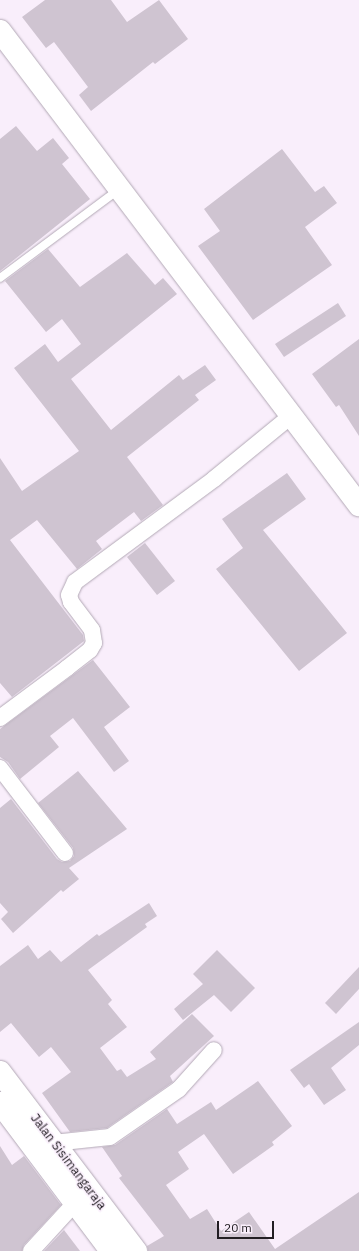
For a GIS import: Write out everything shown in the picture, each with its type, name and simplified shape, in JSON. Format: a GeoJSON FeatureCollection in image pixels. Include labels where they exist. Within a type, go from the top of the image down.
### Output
{"type":"FeatureCollection","features":[{"type":"Feature","properties":{"kind":"main road"},"geometry":{"type":"LineString","coordinates":[[0,31],[359,505]]}},
{"type":"Feature","properties":{"kind":"main road","name":"Jalan Sisimangaraja"},"geometry":{"type":"LineString","coordinates":[[0,1072],[53,1143],[111,1251]]}},
{"type":"Feature","properties":{"kind":"main road","name":"Jalan Sisimangaraja"},"geometry":{"type":"LineString","coordinates":[[0,1103],[84,1199],[136,1251]]}},
{"type":"Feature","properties":{"kind":"street"},"geometry":{"type":"LineString","coordinates":[[0,718],[73,663],[94,643],[92,630],[71,602],[71,588],[75,582],[214,478],[291,416]]}},
{"type":"Feature","properties":{"kind":"street"},"geometry":{"type":"LineString","coordinates":[[2,777],[65,853]]}},
{"type":"Feature","properties":{"kind":"street"},"geometry":{"type":"LineString","coordinates":[[53,1143],[110,1137],[179,1089],[214,1050]]}},
{"type":"Feature","properties":{"kind":"street"},"geometry":{"type":"LineString","coordinates":[[31,1251],[84,1199]]}},
{"type":"Feature","properties":{"kind":"lane"},"geometry":{"type":"LineString","coordinates":[[0,278],[120,188]]}},
{"type":"Feature","properties":{"kind":"building"},"geometry":{"type":"Polygon","coordinates":[[[45,0],[111,0],[127,22],[159,0],[188,39],[155,64],[153,62],[91,111],[79,95],[88,87],[54,42],[46,48],[22,17],[45,0]]]}},
{"type":"Feature","properties":{"kind":"building"},"geometry":{"type":"Polygon","coordinates":[[[16,126],[37,151],[53,138],[69,158],[62,164],[90,199],[0,271],[0,139],[16,126]]]}},
{"type":"Feature","properties":{"kind":"building"},"geometry":{"type":"Polygon","coordinates":[[[282,149],[315,192],[324,186],[337,203],[305,227],[332,265],[253,320],[198,246],[220,231],[204,209],[282,149]]]}},
{"type":"Feature","properties":{"kind":"building"},"geometry":{"type":"Polygon","coordinates":[[[48,249],[80,287],[127,253],[155,285],[163,278],[177,294],[71,379],[111,430],[179,375],[183,380],[205,365],[216,380],[195,395],[199,400],[127,457],[163,505],[141,521],[134,512],[96,541],[102,549],[77,569],[37,520],[10,540],[83,635],[84,641],[12,697],[0,683],[0,458],[22,491],[79,451],[14,368],[45,344],[58,362],[81,344],[62,319],[46,332],[5,281],[48,249]]]}},
{"type":"Feature","properties":{"kind":"building"},"geometry":{"type":"Polygon","coordinates":[[[338,303],[346,316],[284,357],[275,344],[338,303]]]}},
{"type":"Feature","properties":{"kind":"building"},"geometry":{"type":"Polygon","coordinates":[[[359,339],[359,436],[339,405],[336,407],[312,374],[359,339]]]}},
{"type":"Feature","properties":{"kind":"building"},"geometry":{"type":"Polygon","coordinates":[[[287,473],[306,499],[263,530],[347,633],[299,671],[216,569],[243,548],[222,519],[287,473]]]}},
{"type":"Feature","properties":{"kind":"building"},"geometry":{"type":"Polygon","coordinates":[[[145,543],[175,581],[157,595],[127,557],[145,543]]]}},
{"type":"Feature","properties":{"kind":"building"},"geometry":{"type":"Polygon","coordinates":[[[93,660],[130,707],[104,727],[129,761],[114,772],[73,718],[50,736],[59,747],[20,779],[8,762],[0,757],[0,729],[93,660]]]}},
{"type":"Feature","properties":{"kind":"building"},"geometry":{"type":"Polygon","coordinates":[[[78,771],[127,829],[69,868],[79,879],[63,892],[61,890],[13,933],[1,919],[8,912],[0,903],[0,808],[11,799],[57,859],[62,862],[70,861],[74,856],[73,848],[38,803],[78,771]]]}},
{"type":"Feature","properties":{"kind":"building"},"geometry":{"type":"Polygon","coordinates":[[[149,903],[157,916],[145,924],[147,927],[88,970],[112,1000],[108,1004],[127,1027],[100,1048],[117,1071],[121,1069],[127,1077],[156,1059],[150,1052],[192,1014],[214,1036],[170,1076],[173,1082],[107,1128],[70,1132],[42,1093],[71,1072],[51,1047],[39,1057],[11,1023],[0,1032],[0,966],[28,945],[38,959],[50,950],[61,962],[97,934],[99,936],[149,903]]]}},
{"type":"Feature","properties":{"kind":"building"},"geometry":{"type":"Polygon","coordinates":[[[217,950],[255,988],[231,1012],[214,995],[183,1020],[174,1009],[203,984],[193,974],[217,950]]]}},
{"type":"Feature","properties":{"kind":"building"},"geometry":{"type":"Polygon","coordinates":[[[359,967],[359,989],[336,1014],[325,1003],[359,967]]]}},
{"type":"Feature","properties":{"kind":"building"},"geometry":{"type":"Polygon","coordinates":[[[359,1022],[359,1045],[331,1068],[346,1090],[324,1105],[309,1084],[304,1088],[290,1070],[359,1022]]]}},
{"type":"Feature","properties":{"kind":"building"},"geometry":{"type":"Polygon","coordinates":[[[258,1081],[292,1126],[272,1142],[274,1145],[233,1174],[204,1134],[178,1152],[189,1169],[166,1185],[190,1219],[207,1209],[221,1231],[249,1212],[275,1249],[359,1192],[359,1251],[148,1251],[147,1246],[164,1236],[119,1178],[122,1176],[102,1147],[115,1145],[167,1109],[177,1124],[211,1102],[216,1110],[258,1081]]]}},
{"type":"Feature","properties":{"kind":"building"},"geometry":{"type":"Polygon","coordinates":[[[0,1146],[12,1165],[24,1156],[61,1205],[24,1245],[22,1251],[0,1251],[0,1146]]]}},
{"type":"Feature","properties":{"kind":"building"},"geometry":{"type":"Polygon","coordinates":[[[64,1230],[80,1251],[44,1251],[64,1230]]]}}]}
